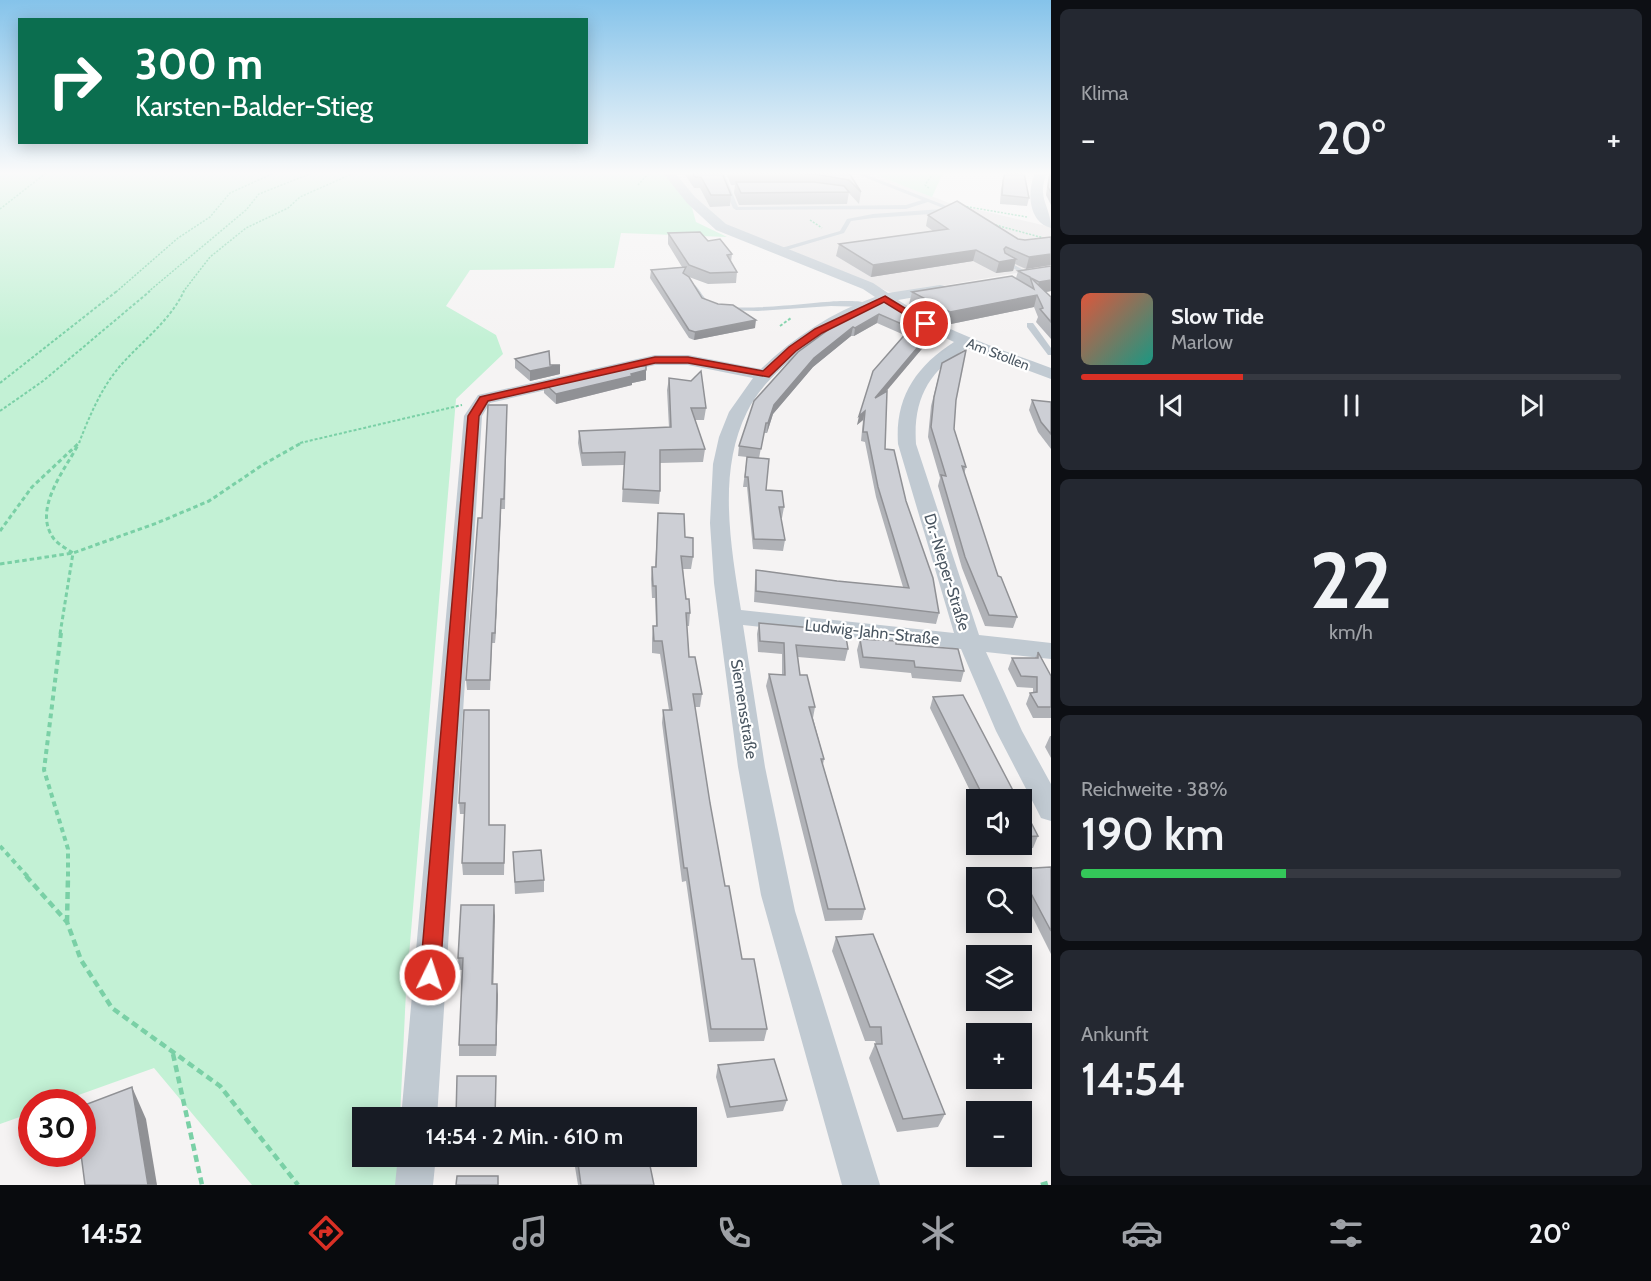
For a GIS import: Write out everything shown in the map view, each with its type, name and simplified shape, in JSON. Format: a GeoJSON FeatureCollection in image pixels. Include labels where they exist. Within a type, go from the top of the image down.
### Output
{"type":"FeatureCollection","features":[{"type":"Feature","properties":{"kind":"street","name":"Am Stollen"},"geometry":{"type":"LineString","coordinates":[[726,228],[868,286],[876,302],[966,342],[1051,374]]}},
{"type":"Feature","properties":{"kind":"street"},"geometry":{"type":"LineString","coordinates":[[999,279],[1034,273]]}},
{"type":"Feature","properties":{"kind":"street","name":"Siemensstraße"},"geometry":{"type":"LineString","coordinates":[[861,1185],[776,896],[743,717],[730,616],[720,508],[724,458],[738,412],[765,375],[793,349],[819,331],[876,302],[954,287]]}},
{"type":"Feature","properties":{"kind":"street","name":"Dr.-Nieper-Straße"},"geometry":{"type":"LineString","coordinates":[[966,342],[955,348],[927,373],[918,387],[910,401],[907,444],[970,643],[1009,731],[1051,810]]}},
{"type":"Feature","properties":{"kind":"street"},"geometry":{"type":"LineString","coordinates":[[420,1107],[473,416],[484,399],[655,360],[688,360],[765,375]]}},
{"type":"Feature","properties":{"kind":"street","name":"Ludwig-Jahn-Straße"},"geometry":{"type":"LineString","coordinates":[[730,616],[1051,651]]}},
{"type":"Feature","properties":{"kind":"street"},"geometry":{"type":"LineString","coordinates":[[414,1185],[416,1167]]}},
{"type":"Feature","properties":{"kind":"lane"},"geometry":{"type":"LineString","coordinates":[[780,250],[843,232],[845,228]]}},
{"type":"Feature","properties":{"kind":"lane"},"geometry":{"type":"LineString","coordinates":[[1005,262],[1034,273]]}},
{"type":"Feature","properties":{"kind":"lane"},"geometry":{"type":"LineString","coordinates":[[693,286],[706,304],[725,310],[839,302],[876,302]]}},
{"type":"Feature","properties":{"kind":"lane"},"geometry":{"type":"LineString","coordinates":[[1030,325],[1051,353]]}},
{"type":"Feature","properties":{"kind":"path"},"geometry":{"type":"LineString","coordinates":[[0,383],[100,306],[178,238],[193,228]]}},
{"type":"Feature","properties":{"kind":"path"},"geometry":{"type":"LineString","coordinates":[[0,411],[52,374],[224,228]]}},
{"type":"Feature","properties":{"kind":"path"},"geometry":{"type":"LineString","coordinates":[[73,553],[53,538],[46,517],[52,492],[79,443],[87,421],[119,367],[177,306],[186,286],[210,257],[246,228]]}},
{"type":"Feature","properties":{"kind":"path"},"geometry":{"type":"LineString","coordinates":[[822,228],[831,235]]}},
{"type":"Feature","properties":{"kind":"path"},"geometry":{"type":"LineString","coordinates":[[1007,228],[1051,240]]}},
{"type":"Feature","properties":{"kind":"path"},"geometry":{"type":"LineString","coordinates":[[0,564],[73,553],[157,523],[209,501],[264,464],[304,441],[379,426],[484,399]]}},
{"type":"Feature","properties":{"kind":"path"},"geometry":{"type":"LineString","coordinates":[[0,531],[32,486],[79,443]]}},
{"type":"Feature","properties":{"kind":"path"},"geometry":{"type":"LineString","coordinates":[[73,553],[65,596],[44,770],[68,849],[67,922],[81,960],[112,1008],[220,1086],[298,1185]]}},
{"type":"Feature","properties":{"kind":"path"},"geometry":{"type":"LineString","coordinates":[[0,846],[67,922]]}},
{"type":"Feature","properties":{"kind":"path"},"geometry":{"type":"LineString","coordinates":[[173,1052],[202,1185]]}},
{"type":"Feature","properties":{"kind":"path"},"geometry":{"type":"LineString","coordinates":[[1041,1185],[1051,1182]]}},
{"type":"Feature","properties":{"kind":"shaded area"},"geometry":{"type":"Polygon","coordinates":[[[729,228],[1051,228],[1051,267],[895,294],[729,228]]]}},
{"type":"Feature","properties":{"kind":"green space"},"geometry":{"type":"Polygon","coordinates":[[[0,228],[709,228],[727,237],[621,233],[614,268],[470,270],[446,306],[496,335],[503,354],[456,399],[406,991],[400,1107],[352,1107],[352,1167],[398,1167],[397,1185],[252,1185],[154,1068],[95,1089],[18,1089],[18,1118],[0,1124],[0,228]]]}},
{"type":"Feature","properties":{"kind":"building"},"geometry":{"type":"Polygon","coordinates":[[[1001,228],[1018,239],[1025,240],[1051,237],[1051,254],[1029,257],[1006,247],[1005,253],[1016,259],[999,262],[976,250],[873,265],[839,244],[948,229],[1001,228]]]}},
{"type":"Feature","properties":{"kind":"building"},"geometry":{"type":"Polygon","coordinates":[[[700,232],[708,241],[720,239],[732,254],[727,255],[737,272],[710,273],[689,265],[668,233],[700,232]]]}},
{"type":"Feature","properties":{"kind":"building"},"geometry":{"type":"Polygon","coordinates":[[[1051,266],[1051,280],[1039,282],[1031,278],[1051,297],[1051,322],[1040,309],[1043,308],[1037,295],[950,312],[912,292],[1012,276],[1034,289],[1030,277],[1018,271],[1051,266]]]}},
{"type":"Feature","properties":{"kind":"building"},"geometry":{"type":"Polygon","coordinates":[[[686,267],[683,273],[689,277],[702,298],[718,304],[733,305],[756,320],[695,332],[689,330],[651,270],[686,267]]]}},
{"type":"Feature","properties":{"kind":"building"},"geometry":{"type":"Polygon","coordinates":[[[889,300],[925,321],[919,322],[933,329],[875,398],[887,391],[885,449],[894,450],[906,501],[933,578],[939,613],[756,591],[756,570],[909,588],[878,487],[867,432],[863,432],[865,411],[859,416],[873,371],[915,323],[904,325],[879,314],[853,327],[814,358],[774,405],[768,423],[766,423],[761,449],[739,446],[754,401],[798,352],[839,322],[876,303],[889,300]]]}},
{"type":"Feature","properties":{"kind":"building"},"geometry":{"type":"Polygon","coordinates":[[[966,350],[956,400],[954,429],[966,467],[962,466],[998,576],[1001,577],[1017,617],[989,615],[965,557],[941,475],[946,476],[931,427],[934,397],[942,363],[966,350]]]}},
{"type":"Feature","properties":{"kind":"building"},"geometry":{"type":"Polygon","coordinates":[[[549,351],[550,365],[560,365],[530,371],[515,359],[549,351]]]}},
{"type":"Feature","properties":{"kind":"building"},"geometry":{"type":"Polygon","coordinates":[[[622,366],[646,366],[646,370],[631,374],[632,376],[556,394],[544,383],[622,366]]]}},
{"type":"Feature","properties":{"kind":"building"},"geometry":{"type":"Polygon","coordinates":[[[701,371],[706,408],[691,408],[705,449],[660,450],[660,491],[623,489],[625,452],[582,453],[579,431],[671,427],[669,378],[691,381],[701,371]]]}},
{"type":"Feature","properties":{"kind":"building"},"geometry":{"type":"Polygon","coordinates":[[[1032,400],[1051,402],[1051,434],[1041,422],[1032,400]]]}},
{"type":"Feature","properties":{"kind":"building"},"geometry":{"type":"Polygon","coordinates":[[[488,405],[507,405],[504,499],[501,499],[495,633],[492,633],[490,680],[466,680],[478,518],[482,518],[488,405]]]}},
{"type":"Feature","properties":{"kind":"building"},"geometry":{"type":"Polygon","coordinates":[[[747,457],[769,459],[766,490],[782,491],[784,507],[779,507],[785,540],[754,539],[748,477],[745,477],[747,457]]]}},
{"type":"Feature","properties":{"kind":"building"},"geometry":{"type":"Polygon","coordinates":[[[658,513],[684,514],[685,537],[693,538],[693,557],[681,556],[686,599],[689,599],[690,613],[686,613],[689,657],[695,657],[702,694],[693,694],[725,886],[729,886],[742,959],[754,959],[767,1029],[711,1029],[687,868],[684,868],[663,710],[672,710],[662,641],[654,641],[653,626],[657,626],[656,586],[653,586],[652,567],[656,567],[658,513]]]}},
{"type":"Feature","properties":{"kind":"building"},"geometry":{"type":"Polygon","coordinates":[[[759,623],[845,631],[848,649],[796,645],[800,675],[807,675],[815,707],[809,707],[824,759],[821,759],[865,909],[828,909],[769,674],[785,675],[784,643],[760,641],[759,623]]]}},
{"type":"Feature","properties":{"kind":"building"},"geometry":{"type":"Polygon","coordinates":[[[860,639],[958,649],[964,671],[915,667],[914,661],[863,657],[860,639]]]}},
{"type":"Feature","properties":{"kind":"building"},"geometry":{"type":"Polygon","coordinates":[[[1038,652],[1051,676],[1051,707],[1038,707],[1030,693],[1037,692],[1037,677],[1021,676],[1012,658],[1038,658],[1038,652]]]}},
{"type":"Feature","properties":{"kind":"building"},"geometry":{"type":"Polygon","coordinates":[[[963,695],[1012,789],[979,789],[933,697],[963,695]]]}},
{"type":"Feature","properties":{"kind":"building"},"geometry":{"type":"Polygon","coordinates":[[[464,710],[489,710],[489,825],[505,825],[504,863],[462,863],[465,803],[459,803],[464,710]]]}},
{"type":"Feature","properties":{"kind":"building"},"geometry":{"type":"Polygon","coordinates":[[[1032,824],[1038,836],[1032,836],[1032,824]]]}},
{"type":"Feature","properties":{"kind":"building"},"geometry":{"type":"Polygon","coordinates":[[[541,850],[544,880],[515,882],[513,852],[541,850]]]}},
{"type":"Feature","properties":{"kind":"building"},"geometry":{"type":"Polygon","coordinates":[[[1051,867],[1051,931],[1032,895],[1032,868],[1051,867]]]}},
{"type":"Feature","properties":{"kind":"building"},"geometry":{"type":"Polygon","coordinates":[[[461,905],[494,905],[492,984],[497,984],[496,1045],[459,1045],[463,958],[458,958],[461,905]]]}},
{"type":"Feature","properties":{"kind":"building"},"geometry":{"type":"Polygon","coordinates":[[[873,934],[945,1114],[903,1119],[875,1044],[882,1044],[881,1027],[870,1027],[836,937],[873,934]]]}},
{"type":"Feature","properties":{"kind":"building"},"geometry":{"type":"Polygon","coordinates":[[[774,1059],[787,1100],[730,1107],[718,1065],[774,1059]]]}},
{"type":"Feature","properties":{"kind":"building"},"geometry":{"type":"Polygon","coordinates":[[[457,1076],[496,1076],[495,1107],[456,1107],[457,1076]]]}},
{"type":"Feature","properties":{"kind":"building"},"geometry":{"type":"Polygon","coordinates":[[[132,1087],[148,1185],[85,1185],[83,1167],[96,1167],[96,1101],[132,1087]]]}},
{"type":"Feature","properties":{"kind":"building"},"geometry":{"type":"Polygon","coordinates":[[[579,1167],[650,1167],[654,1185],[581,1185],[579,1167]]]}},
{"type":"Feature","properties":{"kind":"building"},"geometry":{"type":"Polygon","coordinates":[[[457,1176],[498,1176],[498,1185],[456,1185],[457,1176]]]}},
{"type":"Feature","properties":{"kind":"route"},"geometry":{"type":"LineString","coordinates":[[430,975],[473,416],[484,399],[655,360],[688,360],[765,375],[793,349],[819,331],[885,298],[926,324]]}}]}
